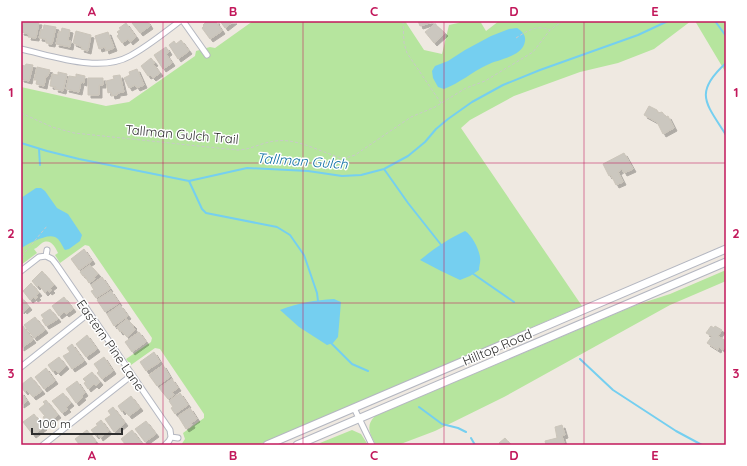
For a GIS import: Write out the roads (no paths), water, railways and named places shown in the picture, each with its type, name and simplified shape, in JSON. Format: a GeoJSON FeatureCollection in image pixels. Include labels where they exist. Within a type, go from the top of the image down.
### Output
{"type":"FeatureCollection","features":[{"type":"Feature","properties":{"kind":"main road","name":"Hilltop Road"},"geometry":{"type":"LineString","coordinates":[[268,445],[726,249]]}},
{"type":"Feature","properties":{"kind":"main road","name":"Hilltop Road"},"geometry":{"type":"LineString","coordinates":[[297,445],[726,262]]}},
{"type":"Feature","properties":{"kind":"street"},"geometry":{"type":"LineString","coordinates":[[21,49],[86,63],[111,63],[129,57],[180,21]]}},
{"type":"Feature","properties":{"kind":"street"},"geometry":{"type":"LineString","coordinates":[[183,21],[207,55]]}},
{"type":"Feature","properties":{"kind":"street"},"geometry":{"type":"LineString","coordinates":[[21,271],[39,257],[46,256],[47,250]]}},
{"type":"Feature","properties":{"kind":"street","name":"Eastern Pine Lane"},"geometry":{"type":"LineString","coordinates":[[46,256],[53,260],[170,430],[171,437]]}},
{"type":"Feature","properties":{"kind":"street"},"geometry":{"type":"LineString","coordinates":[[21,367],[89,313]]}},
{"type":"Feature","properties":{"kind":"street"},"geometry":{"type":"LineString","coordinates":[[43,445],[132,376]]}},
{"type":"Feature","properties":{"kind":"street"},"geometry":{"type":"LineString","coordinates":[[354,408],[372,445]]}},
{"type":"Feature","properties":{"kind":"street"},"geometry":{"type":"LineString","coordinates":[[165,445],[171,437],[178,438]]}},
{"type":"Feature","properties":{"kind":"water"},"geometry":{"type":"Polygon","coordinates":[[[517,28],[525,37],[525,41],[520,51],[482,68],[450,87],[444,89],[438,87],[433,78],[432,71],[435,66],[448,61],[491,36],[509,29],[517,28]]]}},
{"type":"Feature","properties":{"kind":"water"},"geometry":{"type":"Polygon","coordinates":[[[36,188],[41,188],[45,191],[57,208],[68,214],[82,235],[80,241],[69,249],[65,250],[58,239],[52,236],[47,236],[21,248],[21,198],[36,188]]]}},
{"type":"Feature","properties":{"kind":"water"},"geometry":{"type":"Polygon","coordinates":[[[465,231],[475,242],[480,259],[479,270],[470,276],[460,280],[420,260],[442,244],[465,231]]]}},
{"type":"Feature","properties":{"kind":"water"},"geometry":{"type":"Polygon","coordinates":[[[334,299],[341,302],[338,337],[333,343],[327,345],[299,327],[280,310],[307,302],[334,299]]]}},
{"type":"Feature","properties":{"kind":"waterway","name":"Tallman Gulch"},"geometry":{"type":"LineString","coordinates":[[21,143],[79,159],[189,181],[247,168],[308,171],[342,176],[361,175],[384,169],[408,156],[425,142],[436,129],[448,119],[472,102],[503,85],[540,70],[638,35],[668,21]]}},
{"type":"Feature","properties":{"kind":"waterway"},"geometry":{"type":"LineString","coordinates":[[715,21],[726,36]]}},
{"type":"Feature","properties":{"kind":"waterway"},"geometry":{"type":"LineString","coordinates":[[726,63],[709,82],[706,91],[706,98],[709,106],[726,135]]}},
{"type":"Feature","properties":{"kind":"waterway"},"geometry":{"type":"LineString","coordinates":[[39,149],[40,165]]}},
{"type":"Feature","properties":{"kind":"waterway"},"geometry":{"type":"LineString","coordinates":[[384,169],[408,203],[442,246]]}},
{"type":"Feature","properties":{"kind":"waterway"},"geometry":{"type":"LineString","coordinates":[[189,181],[202,209],[206,213],[277,227],[290,235],[304,255],[317,293],[318,301]]}},
{"type":"Feature","properties":{"kind":"waterway"},"geometry":{"type":"LineString","coordinates":[[472,273],[514,302]]}},
{"type":"Feature","properties":{"kind":"waterway"},"geometry":{"type":"LineString","coordinates":[[330,342],[352,364],[368,371]]}},
{"type":"Feature","properties":{"kind":"waterway"},"geometry":{"type":"LineString","coordinates":[[580,359],[613,390],[676,431],[702,445]]}},
{"type":"Feature","properties":{"kind":"waterway"},"geometry":{"type":"LineString","coordinates":[[419,407],[442,424],[458,428],[466,432]]}},
{"type":"Feature","properties":{"kind":"waterway"},"geometry":{"type":"LineString","coordinates":[[471,438],[475,445]]}}]}
